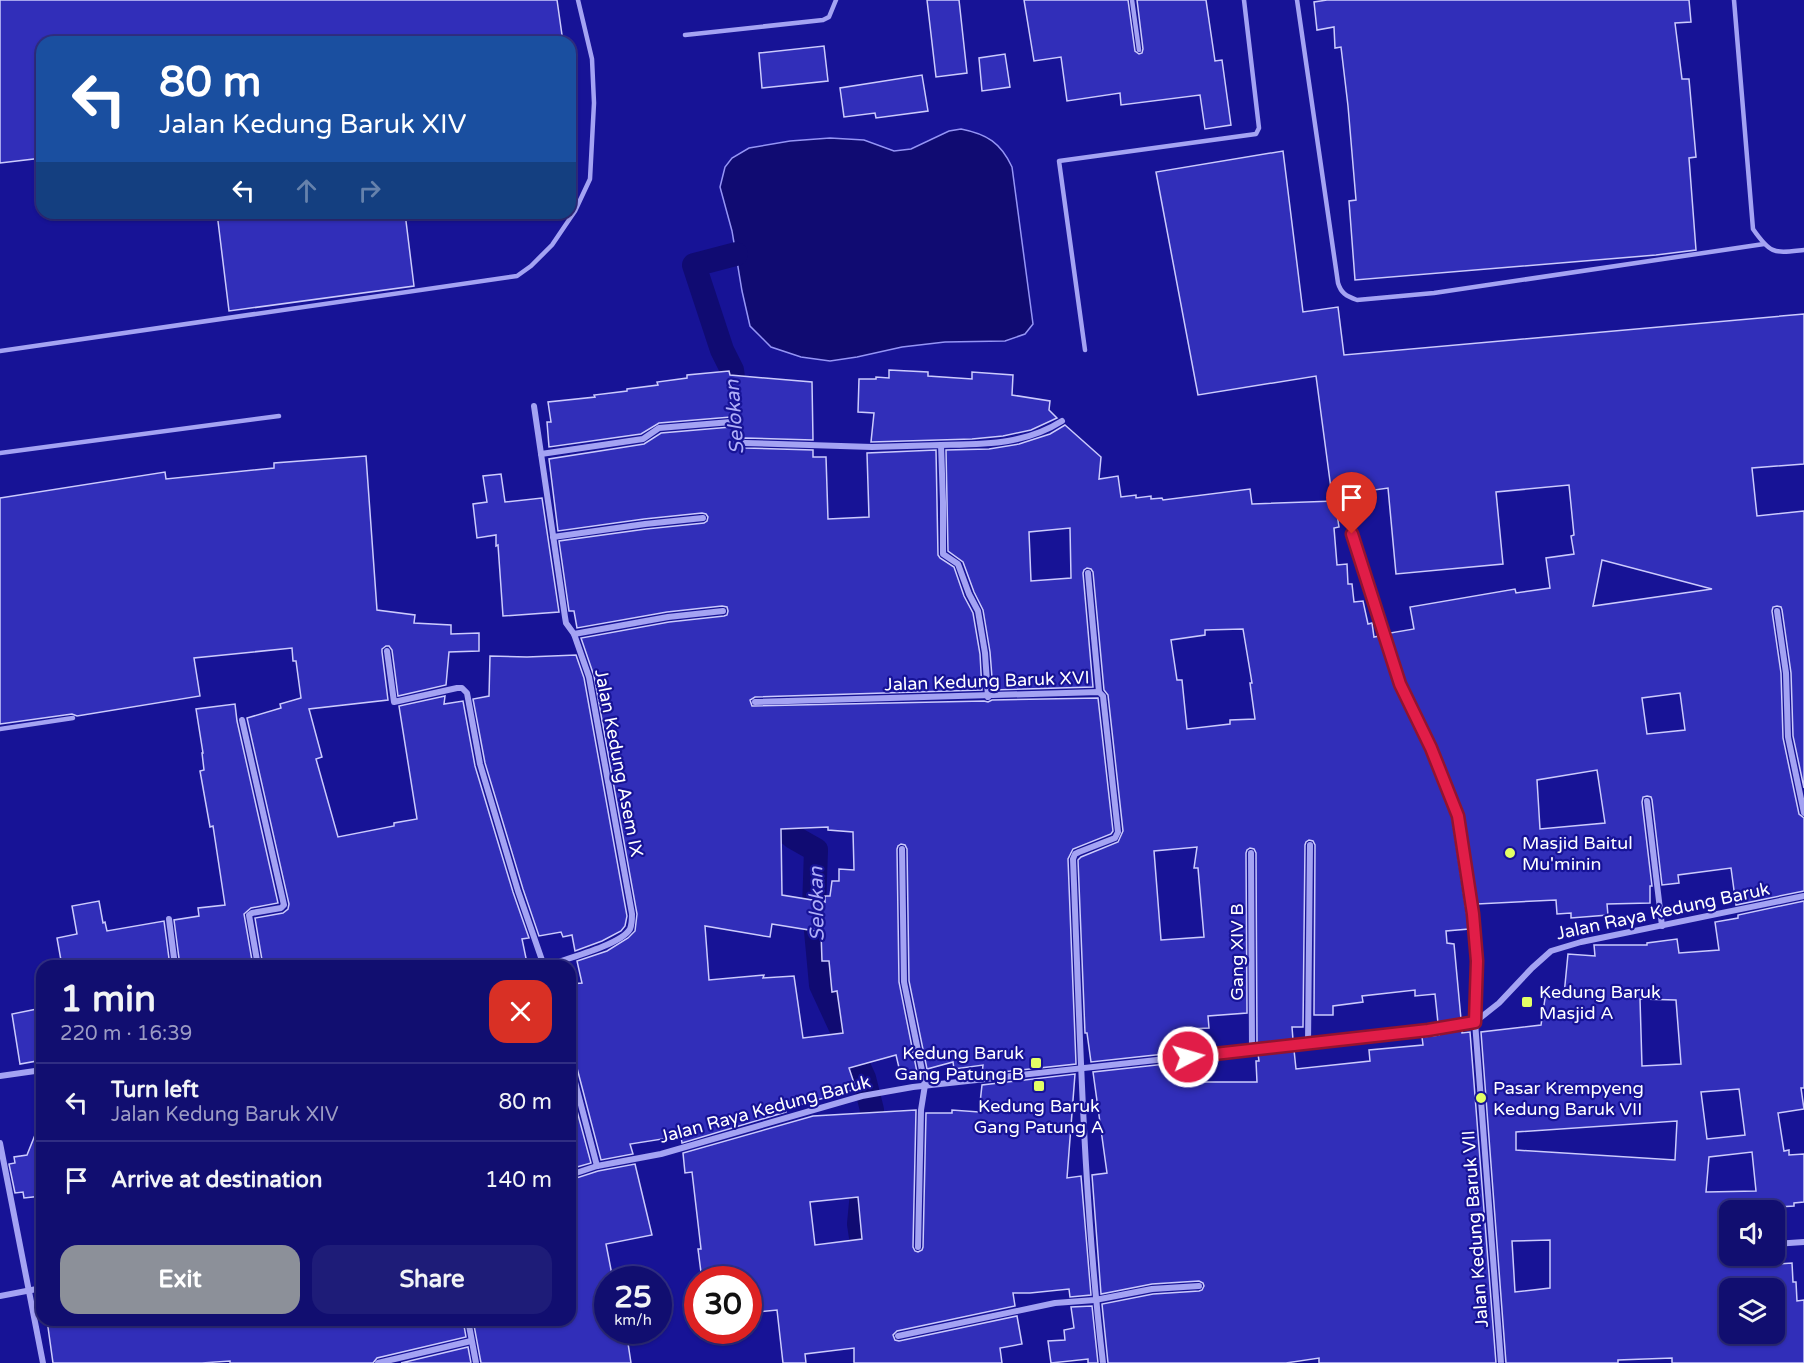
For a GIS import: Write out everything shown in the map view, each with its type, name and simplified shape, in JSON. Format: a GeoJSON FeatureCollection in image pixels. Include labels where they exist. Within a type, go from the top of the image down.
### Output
{"type":"FeatureCollection","features":[{"type":"Feature","properties":{"kind":"street","name":"Jalan Kedung Asem IX"},"geometry":{"type":"LineString","coordinates":[[534,406],[566,622],[574,634],[589,677],[632,923],[615,942],[562,960]]}},
{"type":"Feature","properties":{"kind":"street"},"geometry":{"type":"LineString","coordinates":[[745,443],[872,447],[995,444],[1048,430],[1062,421]]}},
{"type":"Feature","properties":{"kind":"street"},"geometry":{"type":"LineString","coordinates":[[541,454],[643,440],[659,428],[731,423]]}},
{"type":"Feature","properties":{"kind":"street"},"geometry":{"type":"LineString","coordinates":[[940,444],[943,554],[958,564],[978,611],[985,653],[988,697]]}},
{"type":"Feature","properties":{"kind":"street","name":"Jalan Kedung Baruk VII"},"geometry":{"type":"LineString","coordinates":[[1346,513],[1400,684],[1431,748],[1458,816],[1473,914],[1477,961],[1475,1022],[1501,1363]]}},
{"type":"Feature","properties":{"kind":"street"},"geometry":{"type":"LineString","coordinates":[[553,537],[704,518]]}},
{"type":"Feature","properties":{"kind":"street"},"geometry":{"type":"LineString","coordinates":[[1088,573],[1099,692]]}},
{"type":"Feature","properties":{"kind":"street"},"geometry":{"type":"LineString","coordinates":[[1777,611],[1786,673],[1788,737],[1804,813]]}},
{"type":"Feature","properties":{"kind":"street"},"geometry":{"type":"LineString","coordinates":[[574,634],[668,617],[723,612]]}},
{"type":"Feature","properties":{"kind":"street","name":"Jalan Kedung Asem IX"},"geometry":{"type":"LineString","coordinates":[[387,651],[394,702],[457,688],[462,688],[467,693],[480,764],[518,891],[543,960]]}},
{"type":"Feature","properties":{"kind":"street","name":"Jalan Kedung Baruk XVI"},"geometry":{"type":"LineString","coordinates":[[755,702],[1099,692],[1104,696],[1118,832],[1115,838],[1079,852],[1073,858],[1082,1068]]}},
{"type":"Feature","properties":{"kind":"street"},"geometry":{"type":"LineString","coordinates":[[242,720],[284,905],[281,908],[252,912],[249,915],[257,960]]}},
{"type":"Feature","properties":{"kind":"street"},"geometry":{"type":"LineString","coordinates":[[1647,801],[1662,926]]}},
{"type":"Feature","properties":{"kind":"street"},"geometry":{"type":"LineString","coordinates":[[1308,1044],[1310,845]]}},
{"type":"Feature","properties":{"kind":"street"},"geometry":{"type":"LineString","coordinates":[[902,849],[904,982],[925,1085],[921,1110],[918,1247]]}},
{"type":"Feature","properties":{"kind":"street","name":"Gang XIV B"},"geometry":{"type":"LineString","coordinates":[[1251,854],[1252,1050]]}},
{"type":"Feature","properties":{"kind":"street","name":"Jalan Raya Kedung Baruk"},"geometry":{"type":"LineString","coordinates":[[576,1173],[597,1166],[661,1154],[862,1096],[925,1085],[1308,1044],[1475,1022],[1499,1003],[1551,951],[1581,942],[1804,896]]}},
{"type":"Feature","properties":{"kind":"street"},"geometry":{"type":"LineString","coordinates":[[169,919],[174,960]]}},
{"type":"Feature","properties":{"kind":"street"},"geometry":{"type":"LineString","coordinates":[[1082,1068],[1095,1300],[1103,1363]]}},
{"type":"Feature","properties":{"kind":"street"},"geometry":{"type":"LineString","coordinates":[[0,1076],[36,1071]]}},
{"type":"Feature","properties":{"kind":"street"},"geometry":{"type":"LineString","coordinates":[[576,1086],[597,1166]]}},
{"type":"Feature","properties":{"kind":"street"},"geometry":{"type":"LineString","coordinates":[[0,1143],[43,1363]]}},
{"type":"Feature","properties":{"kind":"street"},"geometry":{"type":"LineString","coordinates":[[1785,1243],[1804,1242]]}},
{"type":"Feature","properties":{"kind":"street"},"geometry":{"type":"LineString","coordinates":[[898,1336],[1055,1303],[1095,1300],[1152,1289],[1199,1286]]}},
{"type":"Feature","properties":{"kind":"street"},"geometry":{"type":"LineString","coordinates":[[0,1296],[36,1289]]}},
{"type":"Feature","properties":{"kind":"street"},"geometry":{"type":"LineString","coordinates":[[469,1326],[476,1363]]}},
{"type":"Feature","properties":{"kind":"street"},"geometry":{"type":"LineString","coordinates":[[378,1363],[471,1341]]}},
{"type":"Feature","properties":{"kind":"lane"},"geometry":{"type":"LineString","coordinates":[[576,209],[590,179],[594,103],[592,59],[578,0]]}},
{"type":"Feature","properties":{"kind":"lane"},"geometry":{"type":"LineString","coordinates":[[685,35],[823,20],[828,17],[836,0]]}},
{"type":"Feature","properties":{"kind":"lane"},"geometry":{"type":"LineString","coordinates":[[1132,0],[1139,50]]}},
{"type":"Feature","properties":{"kind":"lane"},"geometry":{"type":"LineString","coordinates":[[1085,350],[1059,161],[1256,134],[1259,128],[1244,0]]}},
{"type":"Feature","properties":{"kind":"lane"},"geometry":{"type":"LineString","coordinates":[[1297,0],[1338,283],[1341,291],[1347,296],[1357,300],[1434,293],[1764,244]]}},
{"type":"Feature","properties":{"kind":"lane"},"geometry":{"type":"LineString","coordinates":[[1734,0],[1754,229],[1764,244],[1779,253],[1804,250]]}},
{"type":"Feature","properties":{"kind":"lane"},"geometry":{"type":"LineString","coordinates":[[0,351],[518,276],[552,245],[570,219]]}},
{"type":"Feature","properties":{"kind":"lane"},"geometry":{"type":"LineString","coordinates":[[0,453],[279,416]]}},
{"type":"Feature","properties":{"kind":"lane"},"geometry":{"type":"LineString","coordinates":[[0,729],[73,718]]}},
{"type":"Feature","properties":{"kind":"shaded area"},"geometry":{"type":"Polygon","coordinates":[[[961,129],[992,141],[1003,152],[1012,167],[1033,324],[1025,334],[1005,341],[945,342],[902,347],[830,361],[801,357],[771,347],[750,326],[732,231],[720,187],[725,167],[732,158],[749,148],[790,141],[830,138],[864,140],[894,151],[911,149],[949,131],[961,129]]]}},
{"type":"Feature","properties":{"kind":"building"},"geometry":{"type":"Polygon","coordinates":[[[0,0],[557,0],[562,36],[36,36],[36,159],[0,163],[0,0]]]}},
{"type":"Feature","properties":{"kind":"building"},"geometry":{"type":"Polygon","coordinates":[[[927,0],[959,0],[967,73],[936,77],[927,0]]]}},
{"type":"Feature","properties":{"kind":"building"},"geometry":{"type":"Polygon","coordinates":[[[1024,0],[1128,0],[1135,51],[1139,54],[1143,49],[1137,0],[1206,0],[1215,61],[1222,60],[1231,125],[1205,129],[1200,95],[1121,105],[1120,93],[1067,101],[1061,57],[1034,61],[1024,0]]]}},
{"type":"Feature","properties":{"kind":"building"},"geometry":{"type":"Polygon","coordinates":[[[1327,0],[1689,0],[1691,22],[1675,23],[1682,79],[1689,79],[1696,157],[1689,158],[1696,250],[1355,280],[1349,201],[1356,200],[1341,47],[1335,48],[1334,27],[1317,30],[1314,2],[1327,0]]]}},
{"type":"Feature","properties":{"kind":"building"},"geometry":{"type":"Polygon","coordinates":[[[824,46],[828,81],[762,88],[759,53],[824,46]]]}},
{"type":"Feature","properties":{"kind":"building"},"geometry":{"type":"Polygon","coordinates":[[[1005,54],[1010,87],[982,91],[979,58],[1005,54]]]}},
{"type":"Feature","properties":{"kind":"building"},"geometry":{"type":"Polygon","coordinates":[[[922,75],[928,111],[876,118],[875,113],[844,117],[840,88],[922,75]]]}},
{"type":"Feature","properties":{"kind":"building"},"geometry":{"type":"Polygon","coordinates":[[[1283,151],[1303,312],[1338,307],[1344,355],[1804,314],[1804,464],[1752,468],[1757,516],[1804,511],[1804,788],[1793,736],[1791,673],[1782,610],[1777,606],[1773,607],[1772,611],[1781,673],[1783,738],[1799,814],[1804,818],[1804,891],[1736,905],[1731,868],[1678,875],[1679,883],[1662,885],[1652,800],[1647,796],[1643,797],[1642,802],[1652,886],[1650,886],[1650,903],[1607,904],[1608,915],[1571,918],[1571,913],[1557,914],[1556,900],[1477,904],[1462,814],[1436,746],[1405,682],[1390,633],[1414,629],[1410,607],[1515,589],[1516,593],[1550,588],[1546,558],[1574,554],[1569,485],[1496,492],[1503,564],[1396,574],[1388,488],[1332,496],[1316,376],[1198,395],[1156,172],[1283,151]],[[1602,560],[1593,606],[1712,589],[1602,560]],[[1680,693],[1642,698],[1647,734],[1685,730],[1680,693]],[[1597,770],[1537,780],[1540,829],[1605,823],[1597,770]]]}},
{"type":"Feature","properties":{"kind":"building"},"geometry":{"type":"Polygon","coordinates":[[[218,219],[406,219],[414,286],[229,311],[218,219]]]}},
{"type":"Feature","properties":{"kind":"building"},"geometry":{"type":"Polygon","coordinates":[[[889,370],[928,372],[928,376],[972,379],[972,372],[1013,375],[1012,395],[1050,401],[1049,410],[1057,418],[1031,430],[1003,436],[871,442],[874,413],[858,412],[859,379],[889,378],[889,370]]]}},
{"type":"Feature","properties":{"kind":"building"},"geometry":{"type":"Polygon","coordinates":[[[729,371],[730,375],[812,382],[813,440],[745,438],[740,443],[745,448],[813,450],[813,457],[826,457],[828,519],[869,517],[867,453],[936,450],[938,555],[954,567],[964,596],[973,613],[980,654],[982,690],[755,697],[750,700],[752,706],[1098,698],[1113,831],[1111,834],[1073,849],[1068,859],[1076,1064],[982,1074],[983,1065],[954,1069],[953,1062],[927,1069],[909,981],[907,849],[901,844],[897,849],[899,982],[917,1072],[901,1076],[896,1055],[849,1068],[856,1089],[785,1109],[786,1112],[682,1143],[681,1136],[630,1144],[633,1154],[601,1160],[576,1061],[576,984],[582,983],[577,961],[607,951],[628,938],[635,931],[637,914],[594,676],[581,638],[669,622],[724,616],[728,611],[727,607],[722,606],[667,612],[577,628],[574,611],[569,611],[559,541],[704,523],[708,517],[702,513],[558,531],[549,459],[644,444],[661,433],[731,427],[736,422],[731,417],[659,423],[641,434],[549,447],[547,422],[551,422],[548,402],[595,397],[594,395],[627,391],[627,389],[658,385],[657,382],[687,378],[687,375],[729,371]],[[828,827],[781,829],[782,895],[825,902],[825,896],[830,896],[832,881],[839,881],[839,869],[854,870],[853,832],[828,830],[828,827]],[[772,924],[770,937],[705,926],[709,980],[764,975],[763,978],[794,976],[803,1038],[843,1033],[837,991],[832,992],[829,961],[822,961],[821,932],[772,924]]]}},
{"type":"Feature","properties":{"kind":"building"},"geometry":{"type":"Polygon","coordinates":[[[1065,425],[1101,457],[1099,479],[1118,476],[1121,497],[1151,496],[1151,499],[1162,498],[1163,500],[1250,489],[1252,504],[1335,501],[1339,527],[1334,528],[1337,565],[1347,564],[1348,584],[1352,584],[1354,602],[1363,601],[1368,624],[1372,623],[1374,637],[1379,636],[1395,686],[1426,750],[1452,817],[1469,929],[1446,931],[1447,943],[1454,944],[1461,1019],[1438,1023],[1435,994],[1415,996],[1415,990],[1362,996],[1363,1002],[1333,1006],[1333,1015],[1314,1015],[1315,845],[1309,840],[1305,845],[1303,1027],[1292,1027],[1293,1040],[1257,1044],[1256,853],[1250,848],[1246,853],[1247,1013],[1208,1016],[1209,1028],[1189,1029],[1192,1051],[1091,1062],[1087,1033],[1085,1033],[1078,860],[1118,842],[1123,831],[1108,695],[1104,690],[1093,572],[1087,568],[1083,573],[1093,687],[993,690],[983,610],[963,562],[948,551],[946,450],[989,449],[1019,444],[1050,434],[1065,425]],[[1070,528],[1029,532],[1031,581],[1071,578],[1070,528]],[[1243,629],[1205,630],[1205,635],[1171,640],[1177,680],[1182,680],[1187,729],[1230,724],[1230,720],[1255,719],[1243,629]],[[1197,847],[1154,851],[1161,940],[1204,937],[1198,868],[1194,868],[1197,847]]]}},
{"type":"Feature","properties":{"kind":"building"},"geometry":{"type":"Polygon","coordinates":[[[366,456],[377,610],[415,615],[414,623],[451,625],[451,634],[479,633],[479,651],[449,652],[446,685],[398,696],[392,650],[386,646],[382,652],[388,700],[309,709],[322,757],[316,759],[338,837],[417,819],[399,706],[445,696],[444,704],[463,701],[475,766],[529,938],[522,939],[526,960],[262,960],[255,918],[283,913],[288,909],[289,904],[247,718],[281,708],[280,704],[301,698],[292,648],[194,658],[200,696],[77,716],[72,714],[0,724],[0,498],[165,472],[166,479],[274,468],[274,463],[366,456]]]}},
{"type":"Feature","properties":{"kind":"building"},"geometry":{"type":"Polygon","coordinates":[[[501,474],[505,502],[542,498],[559,612],[503,616],[496,535],[477,538],[473,504],[487,502],[483,476],[501,474]]]}},
{"type":"Feature","properties":{"kind":"building"},"geometry":{"type":"Polygon","coordinates":[[[576,655],[584,678],[627,916],[625,926],[621,931],[575,951],[572,935],[563,937],[561,932],[539,936],[485,763],[473,699],[489,696],[490,656],[576,655]]]}},
{"type":"Feature","properties":{"kind":"building"},"geometry":{"type":"Polygon","coordinates":[[[235,704],[278,903],[251,908],[244,914],[252,960],[179,960],[174,920],[199,916],[198,908],[225,905],[213,826],[210,827],[200,771],[204,770],[203,753],[196,709],[235,704]]]}},
{"type":"Feature","properties":{"kind":"building"},"geometry":{"type":"Polygon","coordinates":[[[99,901],[103,923],[105,922],[107,931],[164,921],[169,960],[61,960],[57,938],[77,934],[72,906],[99,901]]]}},
{"type":"Feature","properties":{"kind":"building"},"geometry":{"type":"Polygon","coordinates":[[[1804,901],[1804,1088],[1801,1088],[1804,1109],[1778,1113],[1784,1151],[1789,1150],[1789,1155],[1804,1154],[1804,1202],[1785,1207],[1785,1200],[1719,1200],[1719,1266],[1785,1266],[1785,1263],[1792,1263],[1797,1301],[1804,1300],[1804,1363],[1672,1363],[1672,1358],[1618,1360],[1618,1363],[1506,1363],[1481,1032],[1541,1025],[1546,992],[1564,995],[1568,954],[1595,956],[1594,945],[1647,945],[1647,943],[1677,939],[1679,953],[1719,950],[1715,922],[1738,918],[1738,915],[1804,901]],[[1640,999],[1642,1066],[1681,1064],[1676,1000],[1640,999]],[[1739,1089],[1701,1092],[1707,1139],[1745,1135],[1739,1089]],[[1677,1121],[1516,1132],[1516,1150],[1675,1160],[1677,1121]],[[1752,1152],[1709,1157],[1706,1192],[1756,1191],[1752,1152]],[[1550,1240],[1512,1241],[1515,1292],[1550,1288],[1550,1240]]]}},
{"type":"Feature","properties":{"kind":"building"},"geometry":{"type":"Polygon","coordinates":[[[36,1009],[36,1061],[20,1064],[12,1014],[36,1009]]]}},
{"type":"Feature","properties":{"kind":"building"},"geometry":{"type":"Polygon","coordinates":[[[1462,1030],[1462,1033],[1470,1032],[1496,1363],[1319,1363],[1319,1358],[1286,1363],[1108,1363],[1102,1304],[1153,1294],[1199,1291],[1204,1286],[1199,1281],[1152,1284],[1101,1294],[1092,1175],[1107,1173],[1093,1072],[1193,1061],[1194,1066],[1199,1066],[1199,1082],[1257,1082],[1258,1054],[1294,1050],[1296,1069],[1370,1061],[1369,1050],[1423,1045],[1422,1037],[1462,1030]]]}},
{"type":"Feature","properties":{"kind":"building"},"geometry":{"type":"Polygon","coordinates":[[[1075,1074],[1067,1178],[1081,1176],[1091,1295],[1070,1297],[1069,1289],[1013,1293],[1015,1306],[897,1331],[893,1335],[895,1340],[899,1341],[1017,1316],[1022,1344],[1000,1348],[1002,1363],[854,1363],[854,1348],[805,1354],[806,1363],[783,1363],[777,1310],[762,1312],[762,1266],[700,1266],[698,1249],[701,1249],[692,1172],[685,1173],[683,1153],[813,1116],[916,1110],[913,1247],[918,1252],[923,1247],[926,1113],[952,1113],[952,1110],[979,1112],[982,1085],[1075,1074]],[[858,1197],[810,1202],[815,1245],[862,1239],[858,1197]]]}},
{"type":"Feature","properties":{"kind":"building"},"geometry":{"type":"Polygon","coordinates":[[[576,1107],[591,1163],[576,1167],[576,1107]]]}},
{"type":"Feature","properties":{"kind":"building"},"geometry":{"type":"Polygon","coordinates":[[[36,1132],[36,1197],[24,1198],[23,1192],[15,1193],[9,1164],[15,1163],[14,1157],[27,1155],[36,1132]]]}},
{"type":"Feature","properties":{"kind":"building"},"geometry":{"type":"Polygon","coordinates":[[[635,1164],[652,1235],[606,1244],[610,1266],[594,1266],[594,1344],[628,1344],[631,1363],[481,1363],[474,1326],[576,1326],[576,1178],[635,1164]]]}},
{"type":"Feature","properties":{"kind":"building"},"geometry":{"type":"Polygon","coordinates":[[[1092,1306],[1098,1363],[1088,1363],[1088,1359],[1051,1363],[1048,1341],[1065,1340],[1064,1330],[1074,1328],[1071,1307],[1092,1306]]]}},
{"type":"Feature","properties":{"kind":"building"},"geometry":{"type":"Polygon","coordinates":[[[48,1326],[464,1326],[466,1337],[377,1358],[373,1363],[230,1363],[230,1361],[53,1363],[48,1326]]]}},
{"type":"Feature","properties":{"kind":"building"},"geometry":{"type":"Polygon","coordinates":[[[468,1347],[471,1363],[401,1363],[468,1347]]]}},
{"type":"Feature","properties":{"kind":"waterway","name":"Selokan"},"geometry":{"type":"LineString","coordinates":[[736,254],[694,265],[722,350],[732,370],[737,408]]}},
{"type":"Feature","properties":{"kind":"waterway","name":"Selokan"},"geometry":{"type":"LineString","coordinates":[[772,800],[778,824],[793,837],[816,850],[814,909],[821,985],[864,1078],[872,1110],[868,1144]]}},
{"type":"Feature","properties":{"kind":"waterway","name":"Selokan"},"geometry":{"type":"LineString","coordinates":[[863,1181],[859,1224],[866,1271]]}},
{"type":"Feature","properties":{"kind":"place","name":"Masjid Baitul Mu'minin"},"geometry":{"type":"Point","coordinates":[1510,853]}},
{"type":"Feature","properties":{"kind":"place","name":"Kedung Baruk Masjid A"},"geometry":{"type":"Point","coordinates":[1527,1002]}},
{"type":"Feature","properties":{"kind":"place","name":"Kedung Baruk Gang Patung B"},"geometry":{"type":"Point","coordinates":[1036,1063]}},
{"type":"Feature","properties":{"kind":"place","name":"Kedung Baruk Gang Patung A"},"geometry":{"type":"Point","coordinates":[1039,1086]}},
{"type":"Feature","properties":{"kind":"place","name":"Pasar Krempyeng Kedung Baruk VII"},"geometry":{"type":"Point","coordinates":[1481,1098]}},
{"type":"Feature","properties":{"kind":"route"},"geometry":{"type":"LineString","coordinates":[[1188,1057],[1428,1030],[1475,1022],[1477,961],[1473,914],[1458,816],[1431,748],[1400,684],[1352,534]]}}]}
